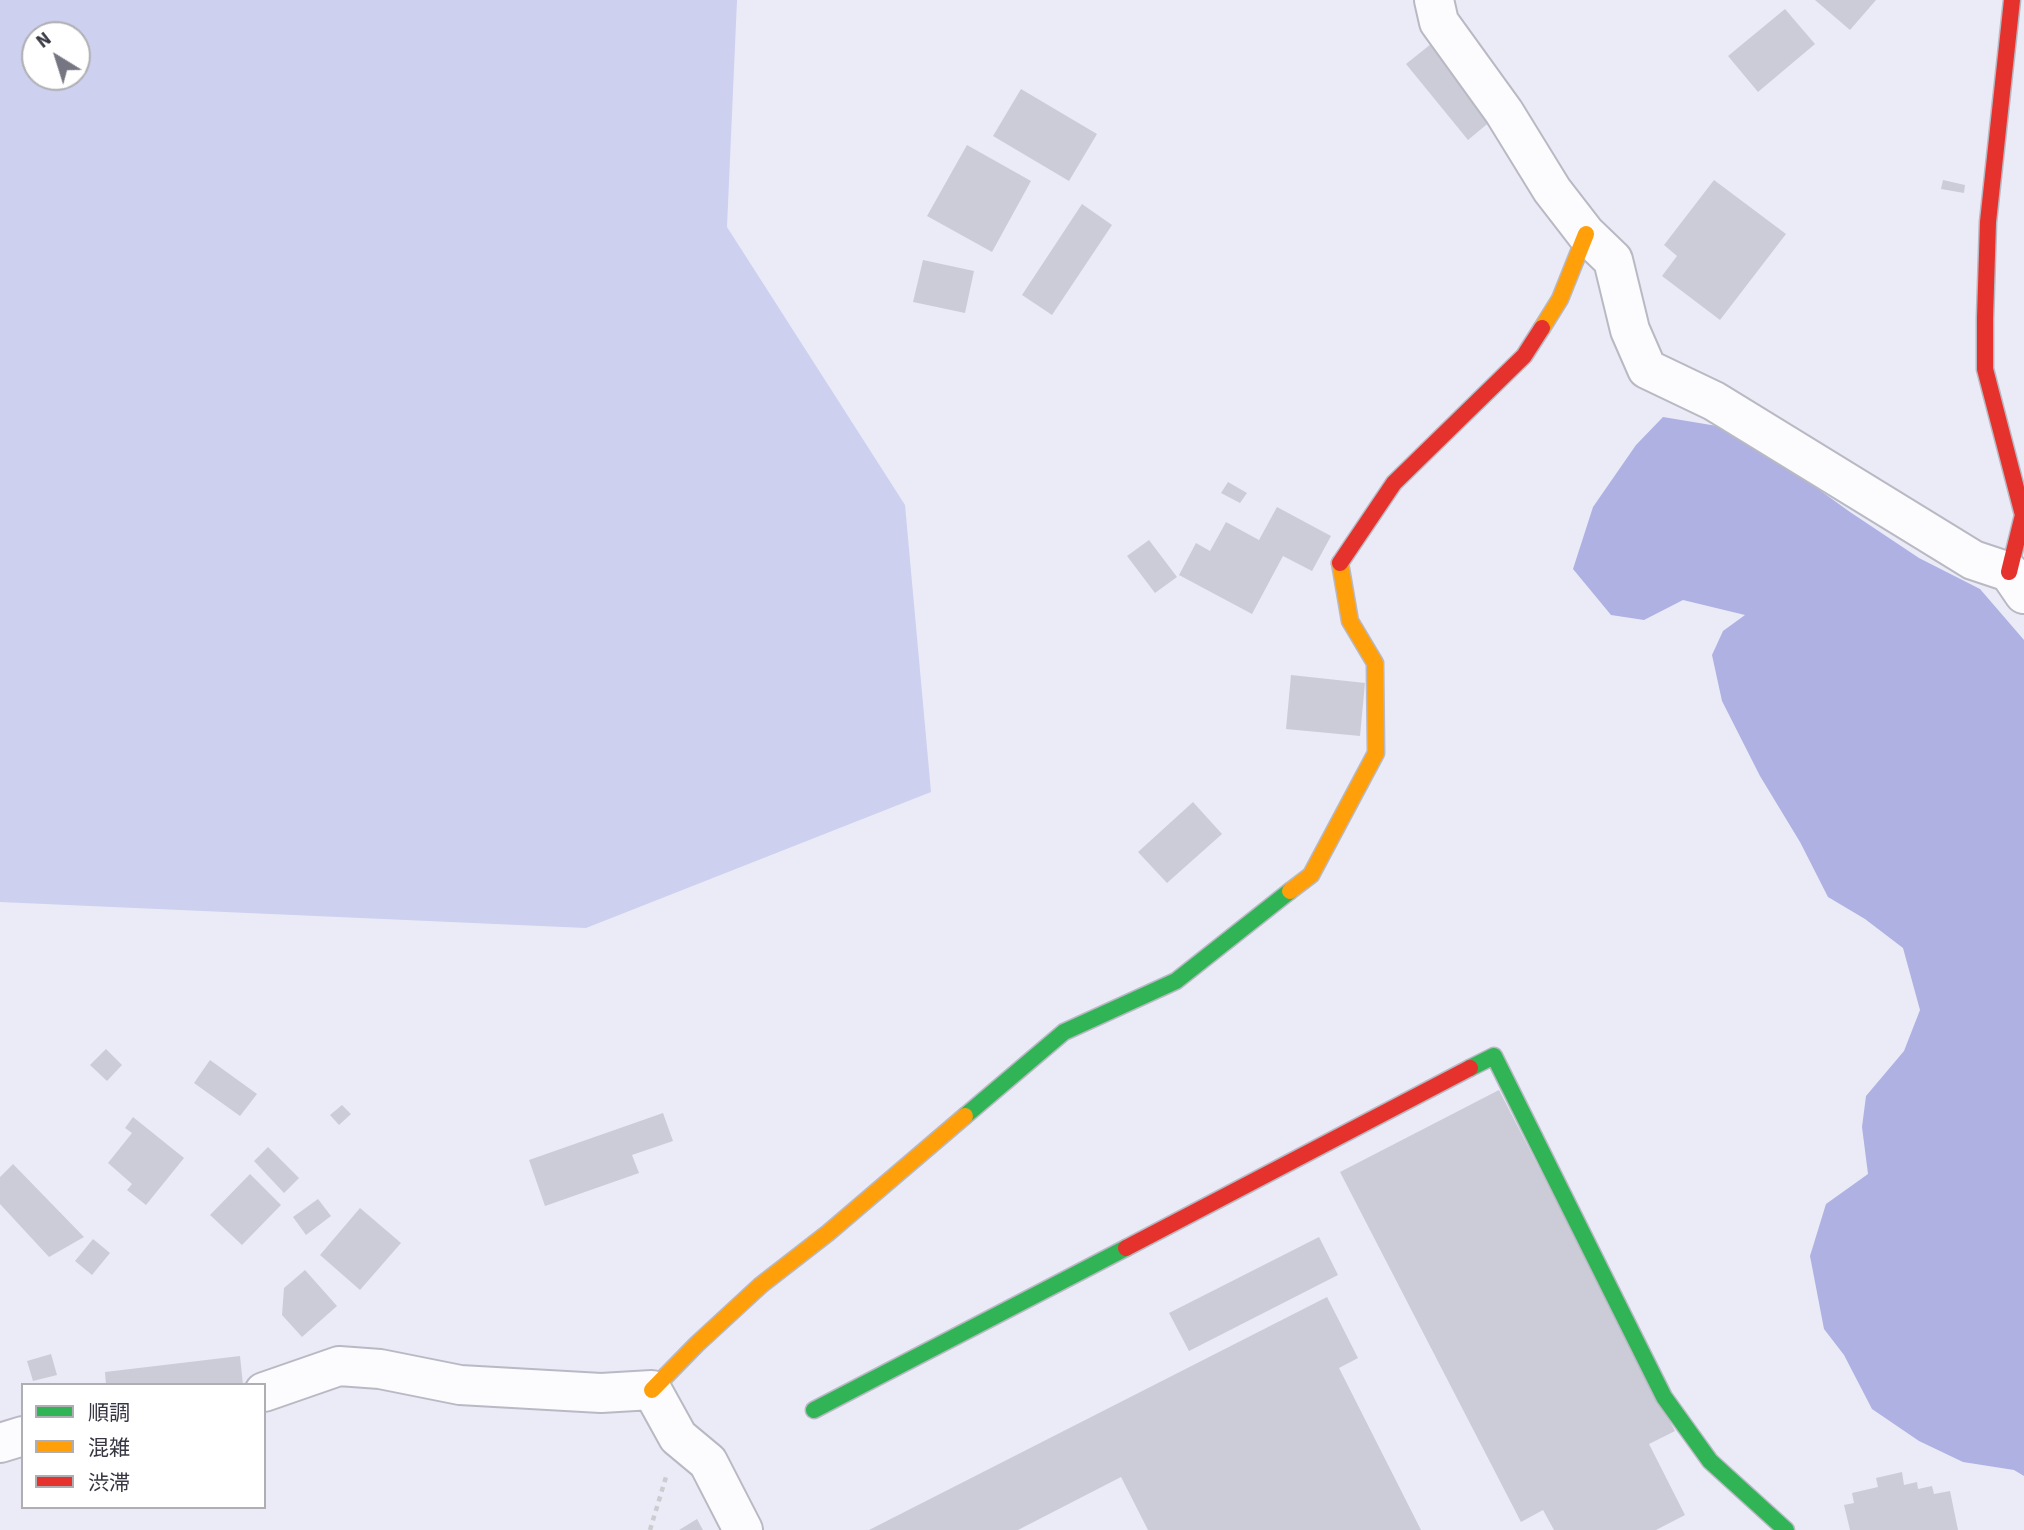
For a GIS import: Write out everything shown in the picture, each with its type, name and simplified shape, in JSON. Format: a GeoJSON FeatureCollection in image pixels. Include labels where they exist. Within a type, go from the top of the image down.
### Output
{"type":"FeatureCollection","features":[{"type":"Feature","properties":{"kind":"street"},"geometry":{"type":"LineString","coordinates":[[1434,0],[1439,22],[1504,112],[1552,190],[1586,234],[1613,260],[1630,330],[1647,369],[1714,401],[1973,560],[2017,583],[2023,515],[1985,369],[1988,222],[2012,0]]}},
{"type":"Feature","properties":{"kind":"street"},"geometry":{"type":"LineString","coordinates":[[266,1391],[339,1366],[380,1369],[460,1385],[601,1393],[652,1390],[761,1285],[828,1233],[1064,1032],[1176,981],[1311,875],[1376,753],[1375,663],[1350,621],[1340,562],[1394,483],[1524,356],[1560,299],[1586,234]]}},
{"type":"Feature","properties":{"kind":"street"},"geometry":{"type":"LineString","coordinates":[[814,1410],[1494,1056],[1664,1397],[1710,1461],[1786,1530]]}},
{"type":"Feature","properties":{"kind":"street"},"geometry":{"type":"LineString","coordinates":[[652,1390],[678,1437],[708,1462],[743,1530]]}},
{"type":"Feature","properties":{"kind":"street"},"geometry":{"type":"LineString","coordinates":[[0,1443],[21,1437]]}},
{"type":"Feature","properties":{"kind":"path"},"geometry":{"type":"LineString","coordinates":[[650,1530],[678,1437]]}},
{"type":"Feature","properties":{"kind":"shaded area"},"geometry":{"type":"Polygon","coordinates":[[[0,0],[737,0],[727,227],[905,505],[931,792],[586,928],[0,902],[0,0]]]}},
{"type":"Feature","properties":{"kind":"shaded area"},"geometry":{"type":"Polygon","coordinates":[[[1663,417],[1735,429],[1919,558],[1980,589],[2024,640],[2024,1476],[2014,1470],[1963,1462],[1919,1441],[1872,1409],[1844,1355],[1824,1329],[1810,1256],[1826,1204],[1868,1174],[1862,1127],[1866,1096],[1904,1051],[1920,1010],[1903,948],[1865,919],[1828,897],[1800,842],[1760,776],[1722,701],[1712,655],[1723,631],[1745,615],[1683,600],[1644,620],[1611,615],[1573,569],[1593,507],[1636,445],[1663,417]]]}},
{"type":"Feature","properties":{"kind":"building"},"geometry":{"type":"Polygon","coordinates":[[[1815,0],[1876,0],[1850,30],[1815,0]]]}},
{"type":"Feature","properties":{"kind":"building"},"geometry":{"type":"Polygon","coordinates":[[[1785,9],[1815,44],[1758,92],[1728,56],[1785,9]]]}},
{"type":"Feature","properties":{"kind":"building"},"geometry":{"type":"Polygon","coordinates":[[[1436,40],[1498,115],[1468,140],[1406,64],[1436,40]]]}},
{"type":"Feature","properties":{"kind":"building"},"geometry":{"type":"Polygon","coordinates":[[[1021,89],[1097,134],[1069,181],[993,136],[1021,89]]]}},
{"type":"Feature","properties":{"kind":"building"},"geometry":{"type":"Polygon","coordinates":[[[967,145],[1031,181],[992,252],[927,216],[967,145]]]}},
{"type":"Feature","properties":{"kind":"building"},"geometry":{"type":"Polygon","coordinates":[[[1714,180],[1786,234],[1720,320],[1662,276],[1677,256],[1664,245],[1714,180]]]}},
{"type":"Feature","properties":{"kind":"building"},"geometry":{"type":"Polygon","coordinates":[[[1943,180],[1965,185],[1964,193],[1941,189],[1943,180]]]}},
{"type":"Feature","properties":{"kind":"building"},"geometry":{"type":"Polygon","coordinates":[[[1082,204],[1112,225],[1052,315],[1022,295],[1082,204]]]}},
{"type":"Feature","properties":{"kind":"building"},"geometry":{"type":"Polygon","coordinates":[[[923,260],[974,271],[965,313],[913,302],[923,260]]]}},
{"type":"Feature","properties":{"kind":"building"},"geometry":{"type":"Polygon","coordinates":[[[1228,482],[1247,493],[1240,503],[1221,493],[1228,482]]]}},
{"type":"Feature","properties":{"kind":"building"},"geometry":{"type":"Polygon","coordinates":[[[1277,507],[1331,536],[1312,571],[1283,556],[1252,614],[1179,575],[1196,543],[1210,551],[1226,522],[1259,540],[1277,507]]]}},
{"type":"Feature","properties":{"kind":"building"},"geometry":{"type":"Polygon","coordinates":[[[1149,540],[1177,577],[1155,593],[1127,556],[1149,540]]]}},
{"type":"Feature","properties":{"kind":"building"},"geometry":{"type":"Polygon","coordinates":[[[1291,675],[1365,683],[1360,736],[1286,729],[1291,675]]]}},
{"type":"Feature","properties":{"kind":"building"},"geometry":{"type":"Polygon","coordinates":[[[1193,802],[1222,834],[1167,883],[1138,852],[1193,802]]]}},
{"type":"Feature","properties":{"kind":"building"},"geometry":{"type":"Polygon","coordinates":[[[106,1049],[122,1065],[107,1081],[90,1065],[106,1049]]]}},
{"type":"Feature","properties":{"kind":"building"},"geometry":{"type":"Polygon","coordinates":[[[210,1060],[257,1094],[240,1116],[194,1083],[210,1060]]]}},
{"type":"Feature","properties":{"kind":"building"},"geometry":{"type":"Polygon","coordinates":[[[1499,1090],[1675,1431],[1649,1444],[1685,1515],[1656,1530],[1554,1530],[1543,1510],[1521,1522],[1340,1172],[1499,1090]]]}},
{"type":"Feature","properties":{"kind":"building"},"geometry":{"type":"Polygon","coordinates":[[[342,1105],[351,1114],[339,1125],[330,1115],[342,1105]]]}},
{"type":"Feature","properties":{"kind":"building"},"geometry":{"type":"Polygon","coordinates":[[[663,1113],[673,1141],[632,1155],[639,1173],[545,1206],[529,1160],[663,1113]]]}},
{"type":"Feature","properties":{"kind":"building"},"geometry":{"type":"Polygon","coordinates":[[[133,1117],[184,1158],[146,1205],[127,1190],[132,1184],[108,1163],[132,1133],[125,1128],[133,1117]]]}},
{"type":"Feature","properties":{"kind":"building"},"geometry":{"type":"Polygon","coordinates":[[[268,1147],[299,1178],[284,1193],[254,1161],[268,1147]]]}},
{"type":"Feature","properties":{"kind":"building"},"geometry":{"type":"Polygon","coordinates":[[[13,1164],[84,1237],[49,1257],[0,1204],[0,1177],[13,1164]]]}},
{"type":"Feature","properties":{"kind":"building"},"geometry":{"type":"Polygon","coordinates":[[[250,1174],[281,1205],[242,1245],[210,1215],[250,1174]]]}},
{"type":"Feature","properties":{"kind":"building"},"geometry":{"type":"Polygon","coordinates":[[[318,1199],[331,1216],[306,1235],[293,1217],[318,1199]]]}},
{"type":"Feature","properties":{"kind":"building"},"geometry":{"type":"Polygon","coordinates":[[[360,1208],[401,1243],[360,1290],[320,1255],[360,1208]]]}},
{"type":"Feature","properties":{"kind":"building"},"geometry":{"type":"Polygon","coordinates":[[[1319,1237],[1338,1275],[1189,1351],[1169,1313],[1319,1237]]]}},
{"type":"Feature","properties":{"kind":"building"},"geometry":{"type":"Polygon","coordinates":[[[93,1239],[110,1253],[92,1275],[75,1261],[93,1239]]]}},
{"type":"Feature","properties":{"kind":"building"},"geometry":{"type":"Polygon","coordinates":[[[305,1270],[337,1306],[302,1337],[282,1315],[284,1288],[305,1270]]]}},
{"type":"Feature","properties":{"kind":"building"},"geometry":{"type":"Polygon","coordinates":[[[1327,1297],[1358,1358],[1339,1368],[1421,1530],[1148,1530],[1121,1477],[1018,1530],[869,1530],[1327,1297]]]}},
{"type":"Feature","properties":{"kind":"building"},"geometry":{"type":"Polygon","coordinates":[[[51,1354],[57,1375],[33,1381],[27,1361],[51,1354]]]}},
{"type":"Feature","properties":{"kind":"building"},"geometry":{"type":"Polygon","coordinates":[[[240,1356],[243,1383],[106,1383],[105,1372],[240,1356]]]}},
{"type":"Feature","properties":{"kind":"building"},"geometry":{"type":"Polygon","coordinates":[[[1902,1472],[1904,1485],[1917,1482],[1918,1489],[1932,1486],[1934,1494],[1950,1491],[1958,1530],[1850,1530],[1844,1505],[1854,1503],[1852,1493],[1878,1487],[1876,1478],[1902,1472]]]}},
{"type":"Feature","properties":{"kind":"building"},"geometry":{"type":"Polygon","coordinates":[[[697,1519],[703,1530],[679,1530],[697,1519]]]}},
{"type":"Feature","properties":{"kind":"traffic: fast"},"geometry":{"type":"LineString","coordinates":[[965,1116],[1064,1032],[1176,981],[1290,891]]}},
{"type":"Feature","properties":{"kind":"traffic: fast"},"geometry":{"type":"LineString","coordinates":[[1470,1068],[1494,1056],[1664,1397],[1710,1461],[1786,1530]]}},
{"type":"Feature","properties":{"kind":"traffic: fast"},"geometry":{"type":"LineString","coordinates":[[814,1410],[1126,1248]]}},
{"type":"Feature","properties":{"kind":"traffic: slow"},"geometry":{"type":"LineString","coordinates":[[1542,328],[1560,299],[1586,234]]}},
{"type":"Feature","properties":{"kind":"traffic: slow"},"geometry":{"type":"LineString","coordinates":[[1290,891],[1311,875],[1376,753],[1375,663],[1350,621],[1340,563]]}},
{"type":"Feature","properties":{"kind":"traffic: slow"},"geometry":{"type":"LineString","coordinates":[[652,1390],[761,1285],[828,1233],[965,1116]]}},
{"type":"Feature","properties":{"kind":"traffic: jam"},"geometry":{"type":"LineString","coordinates":[[2009,572],[2023,515],[1985,369],[1985,318],[1988,222],[2012,0]]}},
{"type":"Feature","properties":{"kind":"traffic: jam"},"geometry":{"type":"LineString","coordinates":[[1340,563],[1394,483],[1524,356],[1542,328]]}},
{"type":"Feature","properties":{"kind":"traffic: jam"},"geometry":{"type":"LineString","coordinates":[[1126,1248],[1470,1068]]}}]}
